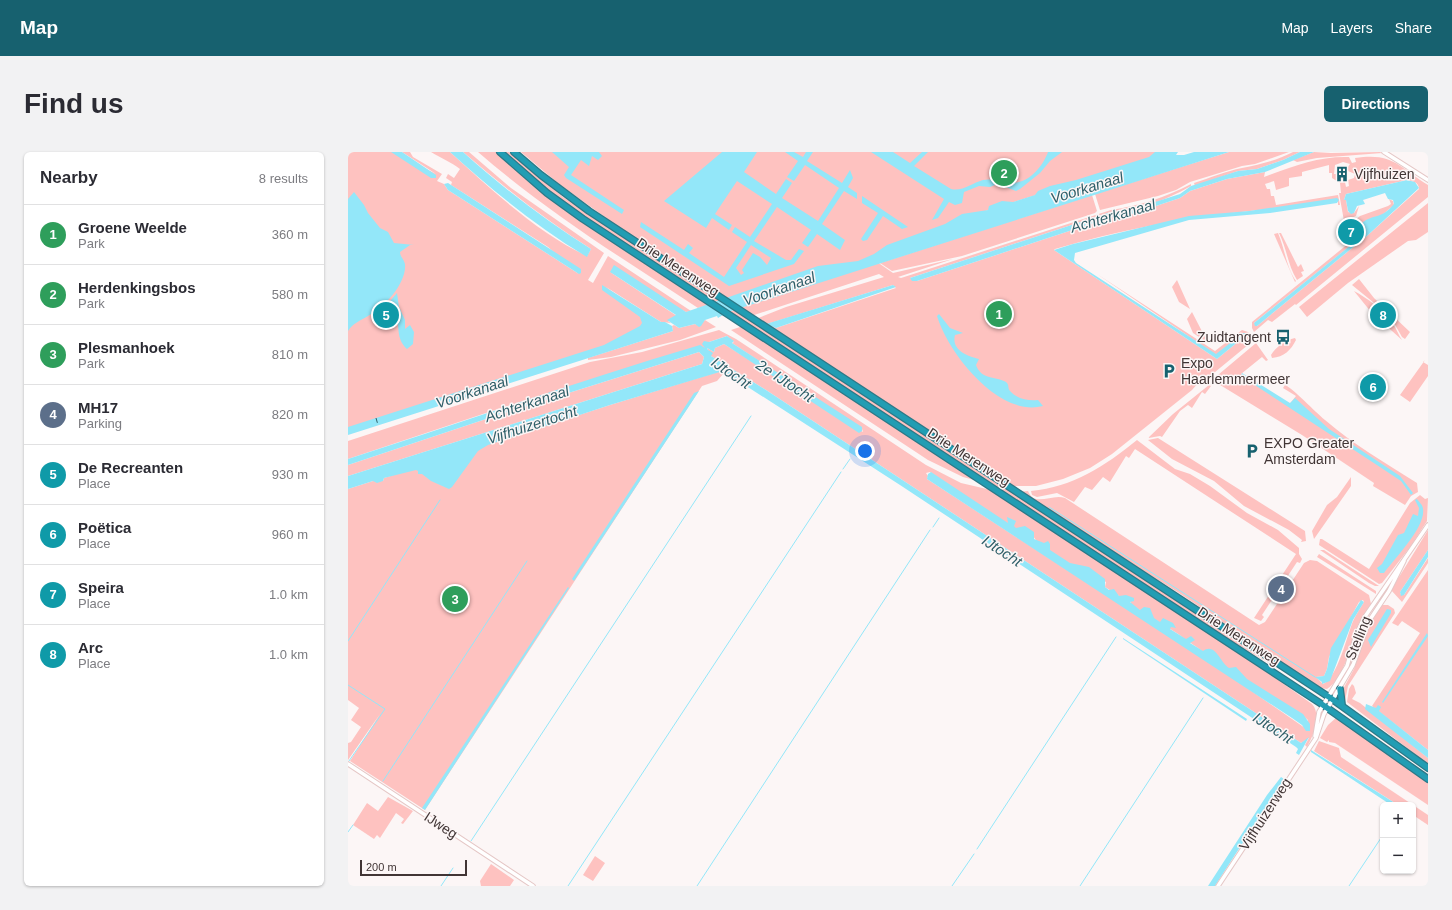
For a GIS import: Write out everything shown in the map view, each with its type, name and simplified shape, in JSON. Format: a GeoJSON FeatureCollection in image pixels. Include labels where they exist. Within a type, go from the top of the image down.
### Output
{"type":"FeatureCollection","features":[{"type":"Feature","properties":{"kind":"highway","name":"Drie Merenweg"},"geometry":{"type":"LineString","coordinates":[[500,152],[547,193],[583,219],[1325,706],[1428,779]]}},
{"type":"Feature","properties":{"kind":"highway","name":"Drie Merenweg"},"geometry":{"type":"LineString","coordinates":[[514,152],[541,175],[589,211],[1342,705],[1428,768]]}},
{"type":"Feature","properties":{"kind":"highway"},"geometry":{"type":"LineString","coordinates":[[1340,689],[1342,705]]}},
{"type":"Feature","properties":{"kind":"street"},"geometry":{"type":"LineString","coordinates":[[1384,152],[1428,180]]}},
{"type":"Feature","properties":{"kind":"street","name":"Stelling"},"geometry":{"type":"LineString","coordinates":[[1330,698],[1340,689],[1353,665],[1370,621],[1389,591],[1404,561],[1428,525]]}},
{"type":"Feature","properties":{"kind":"street","name":"Stelling"},"geometry":{"type":"LineString","coordinates":[[1330,698],[1347,666],[1356,635],[1364,618],[1399,566],[1404,561]]}},
{"type":"Feature","properties":{"kind":"street","name":"Vijfhuizerweg"},"geometry":{"type":"LineString","coordinates":[[1218,886],[1316,738],[1325,706],[1330,698]]}},
{"type":"Feature","properties":{"kind":"street","name":"IJweg"},"geometry":{"type":"LineString","coordinates":[[348,764],[533,886]]}},
{"type":"Feature","properties":{"kind":"shaded area"},"geometry":{"type":"Polygon","coordinates":[[[348,152],[392,152],[436,174],[402,152],[410,152],[413,157],[442,174],[437,181],[444,184],[448,190],[579,274],[548,247],[451,185],[452,182],[446,178],[448,174],[454,178],[460,169],[431,152],[450,152],[532,223],[568,246],[587,256],[591,249],[557,227],[525,203],[463,152],[469,152],[511,188],[604,253],[588,280],[593,283],[608,256],[691,311],[686,312],[610,272],[677,316],[668,321],[671,323],[661,322],[606,287],[650,321],[622,342],[348,429],[348,152]]]}},
{"type":"Feature","properties":{"kind":"shaded area"},"geometry":{"type":"Polygon","coordinates":[[[478,152],[496,152],[520,174],[572,214],[708,305],[698,308],[613,253],[504,174],[478,152]]]}},
{"type":"Feature","properties":{"kind":"shaded area"},"geometry":{"type":"Polygon","coordinates":[[[503,152],[509,152],[563,197],[720,300],[714,302],[606,232],[553,194],[503,152]]]}},
{"type":"Feature","properties":{"kind":"shaded area"},"geometry":{"type":"Polygon","coordinates":[[[521,152],[1176,152],[988,210],[870,257],[893,273],[953,259],[898,277],[901,278],[1111,210],[1152,200],[1191,184],[1191,186],[1174,195],[1141,208],[1130,211],[1111,212],[910,278],[917,281],[1112,217],[1126,216],[1180,198],[1190,191],[1227,179],[1265,172],[1264,177],[1296,166],[1327,158],[1349,157],[1352,163],[1356,162],[1355,158],[1378,157],[1395,162],[1428,185],[1428,197],[1296,305],[1295,304],[1272,322],[1268,320],[1254,332],[1252,322],[1349,243],[1342,225],[1344,227],[1356,223],[1355,220],[1360,216],[1388,206],[1391,204],[1389,199],[1393,201],[1394,205],[1381,216],[1360,226],[1354,242],[1350,246],[1254,323],[1257,326],[1368,235],[1419,189],[1417,183],[1407,180],[1346,194],[1344,200],[1346,200],[1348,212],[1354,213],[1359,206],[1356,216],[1344,221],[1339,193],[1341,193],[1340,183],[1332,178],[1332,173],[1329,173],[1329,165],[1302,172],[1302,176],[1289,178],[1289,186],[1276,190],[1274,181],[1265,184],[1267,189],[1270,189],[1271,196],[1274,196],[1276,205],[1338,195],[1340,205],[1338,205],[1338,201],[1201,217],[1127,230],[1055,249],[1054,250],[1217,359],[1245,336],[1245,333],[1243,333],[1216,355],[1097,274],[1215,351],[1242,330],[1248,332],[1254,340],[1209,377],[1199,382],[1192,390],[1112,454],[1090,468],[1063,479],[1036,486],[1012,486],[786,337],[775,333],[756,319],[786,307],[884,277],[879,274],[751,316],[740,308],[822,281],[725,299],[633,236],[630,237],[621,228],[619,229],[609,222],[609,220],[559,184],[521,152]],[[1343,162],[1335,165],[1334,174],[1337,174],[1336,177],[1339,181],[1344,179],[1347,181],[1345,182],[1346,187],[1349,186],[1348,180],[1354,178],[1355,174],[1348,171],[1347,168],[1350,164],[1343,162]],[[893,285],[767,324],[776,328],[896,288],[893,285]]]}},
{"type":"Feature","properties":{"kind":"shaded area"},"geometry":{"type":"Polygon","coordinates":[[[1229,152],[1289,152],[1255,164],[1242,166],[1190,182],[1176,190],[1158,196],[1100,210],[1095,194],[1229,152]]]}},
{"type":"Feature","properties":{"kind":"shaded area"},"geometry":{"type":"Polygon","coordinates":[[[1293,152],[1300,152],[1257,169],[1238,171],[1195,186],[1194,183],[1230,171],[1262,164],[1293,152]]]}},
{"type":"Feature","properties":{"kind":"shaded area"},"geometry":{"type":"Polygon","coordinates":[[[1314,152],[1382,153],[1317,158],[1297,162],[1293,160],[1314,152]]]}},
{"type":"Feature","properties":{"kind":"shaded area"},"geometry":{"type":"Polygon","coordinates":[[[1092,195],[1097,211],[1095,213],[962,256],[892,271],[880,263],[1092,195]]]}},
{"type":"Feature","properties":{"kind":"shaded area"},"geometry":{"type":"Polygon","coordinates":[[[1428,203],[1428,232],[1416,240],[1408,241],[1348,283],[1307,317],[1299,307],[1428,203]]]}},
{"type":"Feature","properties":{"kind":"shaded area"},"geometry":{"type":"Polygon","coordinates":[[[1278,233],[1290,270],[1296,281],[1295,282],[1274,234],[1278,233]]]}},
{"type":"Feature","properties":{"kind":"shaded area"},"geometry":{"type":"Polygon","coordinates":[[[1279,233],[1281,233],[1298,267],[1301,264],[1304,271],[1301,272],[1303,276],[1297,280],[1294,275],[1279,233]]]}},
{"type":"Feature","properties":{"kind":"shaded area"},"geometry":{"type":"Polygon","coordinates":[[[1359,279],[1374,298],[1410,332],[1405,339],[1402,337],[1390,316],[1352,285],[1359,279]]]}},
{"type":"Feature","properties":{"kind":"shaded area"},"geometry":{"type":"Polygon","coordinates":[[[1177,280],[1190,309],[1179,302],[1172,287],[1177,280]]]}},
{"type":"Feature","properties":{"kind":"shaded area"},"geometry":{"type":"Polygon","coordinates":[[[1354,291],[1370,301],[1385,314],[1402,340],[1371,312],[1354,291]]]}},
{"type":"Feature","properties":{"kind":"shaded area"},"geometry":{"type":"Polygon","coordinates":[[[734,310],[1068,528],[1270,664],[1222,635],[728,312],[734,310]]]}},
{"type":"Feature","properties":{"kind":"shaded area"},"geometry":{"type":"Polygon","coordinates":[[[1192,312],[1208,343],[1193,333],[1187,319],[1192,312]]]}},
{"type":"Feature","properties":{"kind":"shaded area"},"geometry":{"type":"Polygon","coordinates":[[[705,320],[716,327],[680,340],[611,357],[588,360],[588,358],[673,331],[672,326],[674,325],[679,328],[695,324],[699,326],[705,320]]]}},
{"type":"Feature","properties":{"kind":"shaded area"},"geometry":{"type":"Polygon","coordinates":[[[743,326],[978,481],[963,477],[928,460],[731,330],[743,326]]]}},
{"type":"Feature","properties":{"kind":"shaded area"},"geometry":{"type":"Polygon","coordinates":[[[719,330],[736,339],[926,465],[961,483],[991,490],[1227,644],[1312,704],[1316,714],[1316,726],[1307,747],[1305,745],[1309,738],[1301,743],[766,390],[711,356],[707,348],[714,352],[715,348],[724,344],[863,432],[862,429],[732,343],[734,342],[727,336],[709,342],[705,349],[501,408],[348,459],[348,441],[590,362],[642,352],[719,330]],[[930,472],[926,473],[928,476],[927,479],[1227,674],[1305,728],[1308,720],[1301,714],[1138,609],[1131,604],[1130,600],[1119,596],[1105,587],[1106,582],[1059,558],[1038,543],[1033,536],[1022,532],[930,472]]]}},
{"type":"Feature","properties":{"kind":"shaded area"},"geometry":{"type":"Polygon","coordinates":[[[1295,338],[1296,340],[1294,344],[1287,352],[1272,358],[1271,355],[1275,349],[1284,342],[1295,338]]]}},
{"type":"Feature","properties":{"kind":"shaded area"},"geometry":{"type":"Polygon","coordinates":[[[1256,343],[1268,360],[1266,361],[1262,357],[1241,374],[1288,406],[1296,396],[1283,388],[1285,385],[1347,437],[1417,483],[1418,492],[1411,496],[1405,505],[1373,486],[1374,483],[1302,435],[1212,380],[1256,343]]]}},
{"type":"Feature","properties":{"kind":"shaded area"},"geometry":{"type":"Polygon","coordinates":[[[699,352],[704,357],[702,364],[348,476],[348,465],[495,416],[699,352]]]}},
{"type":"Feature","properties":{"kind":"shaded area"},"geometry":{"type":"Polygon","coordinates":[[[1423,362],[1428,365],[1428,376],[1410,402],[1400,395],[1423,362]]]}},
{"type":"Feature","properties":{"kind":"shaded area"},"geometry":{"type":"Polygon","coordinates":[[[721,371],[724,373],[717,381],[702,386],[425,810],[350,761],[380,714],[348,760],[348,743],[351,742],[361,727],[351,720],[359,708],[348,700],[348,489],[373,481],[383,481],[384,478],[721,371]]]}},
{"type":"Feature","properties":{"kind":"shaded area"},"geometry":{"type":"Polygon","coordinates":[[[1209,385],[1211,386],[1205,394],[1202,392],[1192,408],[1188,405],[1180,411],[1162,437],[1148,438],[1173,414],[1209,385]]]}},
{"type":"Feature","properties":{"kind":"shaded area"},"geometry":{"type":"Polygon","coordinates":[[[1158,438],[1305,531],[1306,541],[1301,542],[1302,540],[1289,530],[1244,506],[1214,481],[1172,459],[1148,440],[1158,438]]]}},
{"type":"Feature","properties":{"kind":"shaded area"},"geometry":{"type":"Polygon","coordinates":[[[1137,440],[1175,469],[1190,474],[1210,486],[1247,513],[1278,530],[1299,548],[1299,554],[1302,559],[1300,563],[1297,562],[1262,615],[1264,617],[1261,621],[1254,618],[1296,554],[1135,449],[1129,458],[1126,456],[1110,482],[1103,477],[1092,490],[1085,487],[1074,502],[1057,493],[1037,497],[1032,495],[1031,491],[1061,485],[1088,474],[1137,440]]]}},
{"type":"Feature","properties":{"kind":"shaded area"},"geometry":{"type":"Polygon","coordinates":[[[1351,477],[1351,486],[1314,539],[1312,531],[1327,505],[1337,497],[1351,477]]]}},
{"type":"Feature","properties":{"kind":"shaded area"},"geometry":{"type":"Polygon","coordinates":[[[1028,491],[1035,499],[1055,497],[1065,498],[1259,625],[1265,622],[1304,563],[1310,560],[1317,561],[1369,595],[1371,604],[1358,625],[1343,669],[1333,684],[1327,689],[1320,688],[1179,593],[1018,492],[1028,491]],[[1363,600],[1359,602],[1329,657],[1324,676],[1316,677],[1323,684],[1333,674],[1353,621],[1364,602],[1363,600]]]}},
{"type":"Feature","properties":{"kind":"shaded area"},"geometry":{"type":"Polygon","coordinates":[[[1420,495],[1425,499],[1428,498],[1427,521],[1411,546],[1382,583],[1379,584],[1319,545],[1320,539],[1322,539],[1369,569],[1410,503],[1420,495]]]}},
{"type":"Feature","properties":{"kind":"shaded area"},"geometry":{"type":"Polygon","coordinates":[[[1428,530],[1428,550],[1400,592],[1401,595],[1404,595],[1428,558],[1428,563],[1402,602],[1391,590],[1428,530]]]}},
{"type":"Feature","properties":{"kind":"shaded area"},"geometry":{"type":"Polygon","coordinates":[[[1320,550],[1324,550],[1379,586],[1369,583],[1320,550]]]}},
{"type":"Feature","properties":{"kind":"shaded area"},"geometry":{"type":"Polygon","coordinates":[[[1319,554],[1376,591],[1376,594],[1317,557],[1319,554]]]}},
{"type":"Feature","properties":{"kind":"shaded area"},"geometry":{"type":"Polygon","coordinates":[[[1428,570],[1428,750],[1372,706],[1420,633],[1402,621],[1398,626],[1392,623],[1428,570]]]}},
{"type":"Feature","properties":{"kind":"shaded area"},"geometry":{"type":"Polygon","coordinates":[[[1381,605],[1388,605],[1394,609],[1395,613],[1348,686],[1345,701],[1342,691],[1354,669],[1368,627],[1381,605]]]}},
{"type":"Feature","properties":{"kind":"shaded area"},"geometry":{"type":"Polygon","coordinates":[[[1352,684],[1356,693],[1352,699],[1360,703],[1428,758],[1428,764],[1347,702],[1349,689],[1352,684]]]}},
{"type":"Feature","properties":{"kind":"shaded area"},"geometry":{"type":"Polygon","coordinates":[[[1337,717],[1428,782],[1428,805],[1335,743],[1329,742],[1329,740],[1327,742],[1320,738],[1328,725],[1337,717]]]}},
{"type":"Feature","properties":{"kind":"shaded area"},"geometry":{"type":"Polygon","coordinates":[[[1319,741],[1339,748],[1341,757],[1408,802],[1393,802],[1314,751],[1319,741]]]}},
{"type":"Feature","properties":{"kind":"shaded area"},"geometry":{"type":"Polygon","coordinates":[[[388,797],[413,811],[403,824],[401,823],[404,819],[396,813],[380,838],[377,835],[374,839],[353,825],[367,803],[378,811],[388,797]]]}},
{"type":"Feature","properties":{"kind":"shaded area"},"geometry":{"type":"Polygon","coordinates":[[[1416,807],[1428,815],[1428,825],[1416,817],[1416,807]]]}},
{"type":"Feature","properties":{"kind":"shaded area"},"geometry":{"type":"Polygon","coordinates":[[[595,856],[605,863],[593,881],[583,875],[595,856]]]}},
{"type":"Feature","properties":{"kind":"shaded area"},"geometry":{"type":"Polygon","coordinates":[[[491,864],[514,880],[510,886],[481,886],[480,881],[491,864]]]}},
{"type":"Feature","properties":{"kind":"water"},"geometry":{"type":"Polygon","coordinates":[[[391,152],[402,152],[436,175],[436,178],[431,178],[391,152]]]}},
{"type":"Feature","properties":{"kind":"water"},"geometry":{"type":"Polygon","coordinates":[[[450,152],[463,152],[525,203],[557,227],[591,249],[587,257],[516,208],[450,152]]]}},
{"type":"Feature","properties":{"kind":"water"},"geometry":{"type":"Polygon","coordinates":[[[552,152],[599,152],[602,156],[598,160],[592,156],[589,166],[581,160],[571,175],[624,210],[622,214],[566,178],[564,175],[569,167],[552,152]]]}},
{"type":"Feature","properties":{"kind":"water"},"geometry":{"type":"Polygon","coordinates":[[[722,152],[757,152],[744,172],[776,194],[786,179],[792,183],[782,198],[818,221],[839,188],[805,165],[794,181],[787,177],[798,161],[785,152],[794,152],[803,157],[806,152],[813,152],[807,161],[842,183],[850,170],[853,178],[848,187],[857,193],[857,199],[844,191],[822,224],[845,240],[840,250],[817,234],[808,247],[802,243],[811,230],[777,207],[754,241],[786,260],[791,260],[799,249],[804,251],[794,264],[729,286],[640,227],[641,222],[684,250],[688,244],[693,248],[689,253],[724,277],[747,242],[732,232],[735,227],[750,237],[772,204],[737,181],[715,214],[732,225],[729,230],[712,218],[706,228],[664,201],[722,152]],[[751,245],[736,268],[741,275],[744,273],[742,270],[753,253],[760,257],[767,265],[771,258],[751,245]]]}},
{"type":"Feature","properties":{"kind":"water"},"geometry":{"type":"Polygon","coordinates":[[[871,152],[893,152],[910,163],[922,152],[928,152],[914,166],[955,190],[983,180],[1010,183],[1023,181],[1034,174],[1042,164],[1048,152],[1062,152],[1050,161],[1040,173],[1020,189],[1016,191],[997,184],[990,187],[979,186],[964,192],[962,203],[955,205],[949,202],[938,218],[932,220],[944,199],[871,152]]]}},
{"type":"Feature","properties":{"kind":"water","name":"Voorkanaal"},"geometry":{"type":"Polygon","coordinates":[[[1155,152],[1178,152],[1176,155],[1184,155],[1194,152],[1229,152],[728,312],[718,318],[717,316],[705,320],[699,327],[695,324],[679,328],[667,320],[676,315],[610,272],[614,265],[686,312],[818,266],[858,261],[874,254],[887,245],[945,224],[962,214],[988,210],[989,206],[1002,201],[1013,202],[1035,195],[1038,191],[1050,186],[1076,180],[1149,157],[1155,152]]]}},
{"type":"Feature","properties":{"kind":"water","name":"Achterkanaal"},"geometry":{"type":"Polygon","coordinates":[[[1300,152],[1314,152],[1265,172],[1227,179],[1190,191],[1180,198],[1126,216],[1112,217],[917,281],[912,281],[910,278],[1111,212],[1127,211],[1180,194],[1191,186],[1238,171],[1257,169],[1300,152]]]}},
{"type":"Feature","properties":{"kind":"water"},"geometry":{"type":"Polygon","coordinates":[[[1407,180],[1415,182],[1419,188],[1368,235],[1257,326],[1255,326],[1254,323],[1351,245],[1359,227],[1363,222],[1386,212],[1394,204],[1393,200],[1388,199],[1385,193],[1363,200],[1365,204],[1357,206],[1354,213],[1351,214],[1348,211],[1346,200],[1344,200],[1346,194],[1407,180]]]}},
{"type":"Feature","properties":{"kind":"water"},"geometry":{"type":"Polygon","coordinates":[[[448,183],[581,269],[581,273],[579,274],[448,190],[444,184],[448,183]]]}},
{"type":"Feature","properties":{"kind":"water"},"geometry":{"type":"Polygon","coordinates":[[[354,192],[380,228],[388,232],[394,243],[414,245],[410,245],[400,252],[405,264],[405,271],[393,294],[381,307],[354,324],[348,331],[348,199],[354,192]]]}},
{"type":"Feature","properties":{"kind":"water"},"geometry":{"type":"Polygon","coordinates":[[[862,196],[908,227],[902,229],[883,216],[867,240],[863,241],[861,239],[878,213],[862,203],[862,196]]]}},
{"type":"Feature","properties":{"kind":"water"},"geometry":{"type":"Polygon","coordinates":[[[1337,198],[1339,200],[1337,203],[1270,213],[1189,220],[1075,253],[1074,260],[1076,263],[1216,354],[1245,333],[1245,336],[1217,359],[1054,250],[1189,216],[1249,211],[1337,198]]]}},
{"type":"Feature","properties":{"kind":"water","name":"Voorkanaal"},"geometry":{"type":"Polygon","coordinates":[[[602,285],[661,322],[665,322],[672,326],[673,331],[348,435],[348,427],[604,345],[640,326],[642,323],[640,317],[602,290],[602,285]]]}},
{"type":"Feature","properties":{"kind":"water"},"geometry":{"type":"Polygon","coordinates":[[[893,285],[896,287],[776,328],[766,324],[893,285]]]}},
{"type":"Feature","properties":{"kind":"water"},"geometry":{"type":"Polygon","coordinates":[[[397,293],[399,307],[405,320],[405,329],[410,325],[414,332],[413,344],[407,349],[401,341],[395,313],[385,307],[397,293]]]}},
{"type":"Feature","properties":{"kind":"water"},"geometry":{"type":"Polygon","coordinates":[[[939,314],[950,328],[963,333],[955,335],[955,345],[961,352],[979,359],[976,365],[981,373],[1006,382],[1010,391],[1019,398],[1038,400],[1043,406],[1026,407],[1009,402],[993,393],[964,364],[952,347],[937,316],[939,314]]]}},
{"type":"Feature","properties":{"kind":"water"},"geometry":{"type":"Polygon","coordinates":[[[727,336],[734,341],[732,343],[862,427],[862,431],[859,433],[724,344],[715,348],[714,352],[707,348],[713,353],[711,356],[766,390],[1301,743],[1309,737],[1299,755],[1296,753],[1298,749],[1296,747],[900,485],[723,371],[610,405],[488,445],[478,451],[449,489],[431,481],[422,474],[418,474],[418,471],[416,470],[384,478],[383,481],[377,483],[373,481],[348,489],[348,476],[702,364],[704,357],[699,352],[495,416],[348,465],[348,459],[656,358],[700,345],[705,348],[702,344],[704,341],[709,342],[727,336]]]}},
{"type":"Feature","properties":{"kind":"water"},"geometry":{"type":"Polygon","coordinates":[[[1242,373],[1290,403],[1295,398],[1329,429],[1400,476],[1413,493],[1411,495],[1401,481],[1241,376],[1242,373]]]}},
{"type":"Feature","properties":{"kind":"water"},"geometry":{"type":"Polygon","coordinates":[[[699,391],[574,581],[572,579],[694,393],[699,391]]]}},
{"type":"Feature","properties":{"kind":"water"},"geometry":{"type":"Polygon","coordinates":[[[931,472],[1008,523],[1007,517],[1016,521],[1014,526],[1016,528],[1025,526],[1034,532],[1034,539],[1044,543],[1048,541],[1050,544],[1050,550],[1070,563],[1089,567],[1105,579],[1105,587],[1109,590],[1114,589],[1119,596],[1126,595],[1134,598],[1134,601],[1130,602],[1140,610],[1144,607],[1150,608],[1154,618],[1160,622],[1163,618],[1173,623],[1176,628],[1171,627],[1170,629],[1186,639],[1191,636],[1195,640],[1190,643],[1203,651],[1211,649],[1214,651],[1229,668],[1236,667],[1247,679],[1303,714],[1310,724],[1310,731],[1306,731],[1302,725],[1292,718],[927,479],[928,474],[931,472]]]}},
{"type":"Feature","properties":{"kind":"water"},"geometry":{"type":"Polygon","coordinates":[[[1417,499],[1422,505],[1423,509],[1423,516],[1420,525],[1384,573],[1380,573],[1377,568],[1382,564],[1398,535],[1404,533],[1413,514],[1418,516],[1419,508],[1415,500],[1417,499]]]}},
{"type":"Feature","properties":{"kind":"water"},"geometry":{"type":"Polygon","coordinates":[[[1428,550],[1428,557],[1404,595],[1401,596],[1400,592],[1428,550]]]}},
{"type":"Feature","properties":{"kind":"water"},"geometry":{"type":"Polygon","coordinates":[[[568,587],[569,588],[425,810],[422,808],[568,587]]]}},
{"type":"Feature","properties":{"kind":"water"},"geometry":{"type":"Polygon","coordinates":[[[1361,600],[1364,602],[1353,620],[1330,681],[1322,684],[1322,682],[1315,677],[1324,676],[1327,669],[1331,648],[1361,600]]]}},
{"type":"Feature","properties":{"kind":"water"},"geometry":{"type":"Polygon","coordinates":[[[1387,609],[1391,610],[1391,613],[1371,647],[1368,640],[1387,609]]]}},
{"type":"Feature","properties":{"kind":"water"},"geometry":{"type":"Polygon","coordinates":[[[1427,633],[1428,636],[1383,703],[1382,702],[1427,633]]]}},
{"type":"Feature","properties":{"kind":"water"},"geometry":{"type":"Polygon","coordinates":[[[1123,639],[1247,719],[1246,721],[1123,639]]]}},
{"type":"Feature","properties":{"kind":"water"},"geometry":{"type":"Polygon","coordinates":[[[1366,704],[1376,708],[1378,705],[1381,707],[1379,711],[1428,750],[1428,758],[1365,709],[1366,704]]]}},
{"type":"Feature","properties":{"kind":"water"},"geometry":{"type":"Polygon","coordinates":[[[1311,750],[1393,802],[1386,802],[1311,752],[1311,750]]]}},
{"type":"Feature","properties":{"kind":"water"},"geometry":{"type":"Polygon","coordinates":[[[1281,777],[1284,779],[1215,886],[1208,886],[1267,795],[1281,777]]]}},
{"type":"Feature","properties":{"kind":"waterway"},"geometry":{"type":"LineString","coordinates":[[471,841],[751,416]]}},
{"type":"Feature","properties":{"kind":"waterway"},"geometry":{"type":"LineString","coordinates":[[843,469],[850,459]]}},
{"type":"Feature","properties":{"kind":"waterway"},"geometry":{"type":"LineString","coordinates":[[568,886],[841,472]]}},
{"type":"Feature","properties":{"kind":"waterway"},"geometry":{"type":"LineString","coordinates":[[348,641],[440,500]]}},
{"type":"Feature","properties":{"kind":"waterway"},"geometry":{"type":"LineString","coordinates":[[1049,507],[1315,677]]}},
{"type":"Feature","properties":{"kind":"waterway"},"geometry":{"type":"LineString","coordinates":[[933,527],[939,518]]}},
{"type":"Feature","properties":{"kind":"waterway"},"geometry":{"type":"LineString","coordinates":[[697,886],[930,530]]}},
{"type":"Feature","properties":{"kind":"waterway"},"geometry":{"type":"LineString","coordinates":[[383,781],[527,561]]}},
{"type":"Feature","properties":{"kind":"waterway"},"geometry":{"type":"LineString","coordinates":[[977,849],[1116,637]]}},
{"type":"Feature","properties":{"kind":"waterway"},"geometry":{"type":"LineString","coordinates":[[348,685],[385,709],[349,761]]}},
{"type":"Feature","properties":{"kind":"waterway"},"geometry":{"type":"LineString","coordinates":[[1080,886],[1203,698]]}},
{"type":"Feature","properties":{"kind":"waterway"},"geometry":{"type":"LineString","coordinates":[[348,832],[353,825]]}},
{"type":"Feature","properties":{"kind":"waterway"},"geometry":{"type":"LineString","coordinates":[[1349,886],[1381,838]]}},
{"type":"Feature","properties":{"kind":"waterway"},"geometry":{"type":"LineString","coordinates":[[952,886],[974,854]]}},
{"type":"Feature","properties":{"kind":"waterway"},"geometry":{"type":"LineString","coordinates":[[441,886],[453,868]]}},
{"type":"Feature","properties":{"kind":"ferry route"},"geometry":{"type":"LineString","coordinates":[[376,418],[378,425]]}},
{"type":"Feature","properties":{"kind":"place","name":"Herdenkingsbos"},"geometry":{"type":"Point","coordinates":[1004,173]}},
{"type":"Feature","properties":{"kind":"place","name":"Vijfhuizen"},"geometry":{"type":"Point","coordinates":[1342,174]}},
{"type":"Feature","properties":{"kind":"place","name":"Speira"},"geometry":{"type":"Point","coordinates":[1351,232]}},
{"type":"Feature","properties":{"kind":"place","name":"Groene Weelde"},"geometry":{"type":"Point","coordinates":[999,314]}},
{"type":"Feature","properties":{"kind":"place","name":"De Recreanten"},"geometry":{"type":"Point","coordinates":[386,315]}},
{"type":"Feature","properties":{"kind":"place","name":"Arc"},"geometry":{"type":"Point","coordinates":[1383,315]}},
{"type":"Feature","properties":{"kind":"place","name":"Zuidtangent"},"geometry":{"type":"Point","coordinates":[1283,337]}},
{"type":"Feature","properties":{"kind":"place","name":"Expo Haarlemmermeer"},"geometry":{"type":"Point","coordinates":[1169,371]}},
{"type":"Feature","properties":{"kind":"place","name":"Poëtica"},"geometry":{"type":"Point","coordinates":[1373,387]}},
{"type":"Feature","properties":{"kind":"place","name":"EXPO Greater Amsterdam"},"geometry":{"type":"Point","coordinates":[1252,451]}},
{"type":"Feature","properties":{"kind":"place","name":"MH17"},"geometry":{"type":"Point","coordinates":[1281,589]}},
{"type":"Feature","properties":{"kind":"place","name":"Plesmanhoek"},"geometry":{"type":"Point","coordinates":[455,599]}},
{"type":"Feature","properties":{"kind":"water label","name":"IJtocht"},"geometry":{"type":"Point","coordinates":[731,373]}},
{"type":"Feature","properties":{"kind":"water label","name":"2e IJtocht"},"geometry":{"type":"Point","coordinates":[785,381]}},
{"type":"Feature","properties":{"kind":"water label","name":"Vijfhuizertocht"},"geometry":{"type":"Point","coordinates":[532,425]}},
{"type":"Feature","properties":{"kind":"water label","name":"IJtocht"},"geometry":{"type":"Point","coordinates":[1002,551]}},
{"type":"Feature","properties":{"kind":"water label","name":"IJtocht"},"geometry":{"type":"Point","coordinates":[1273,728]}}]}
